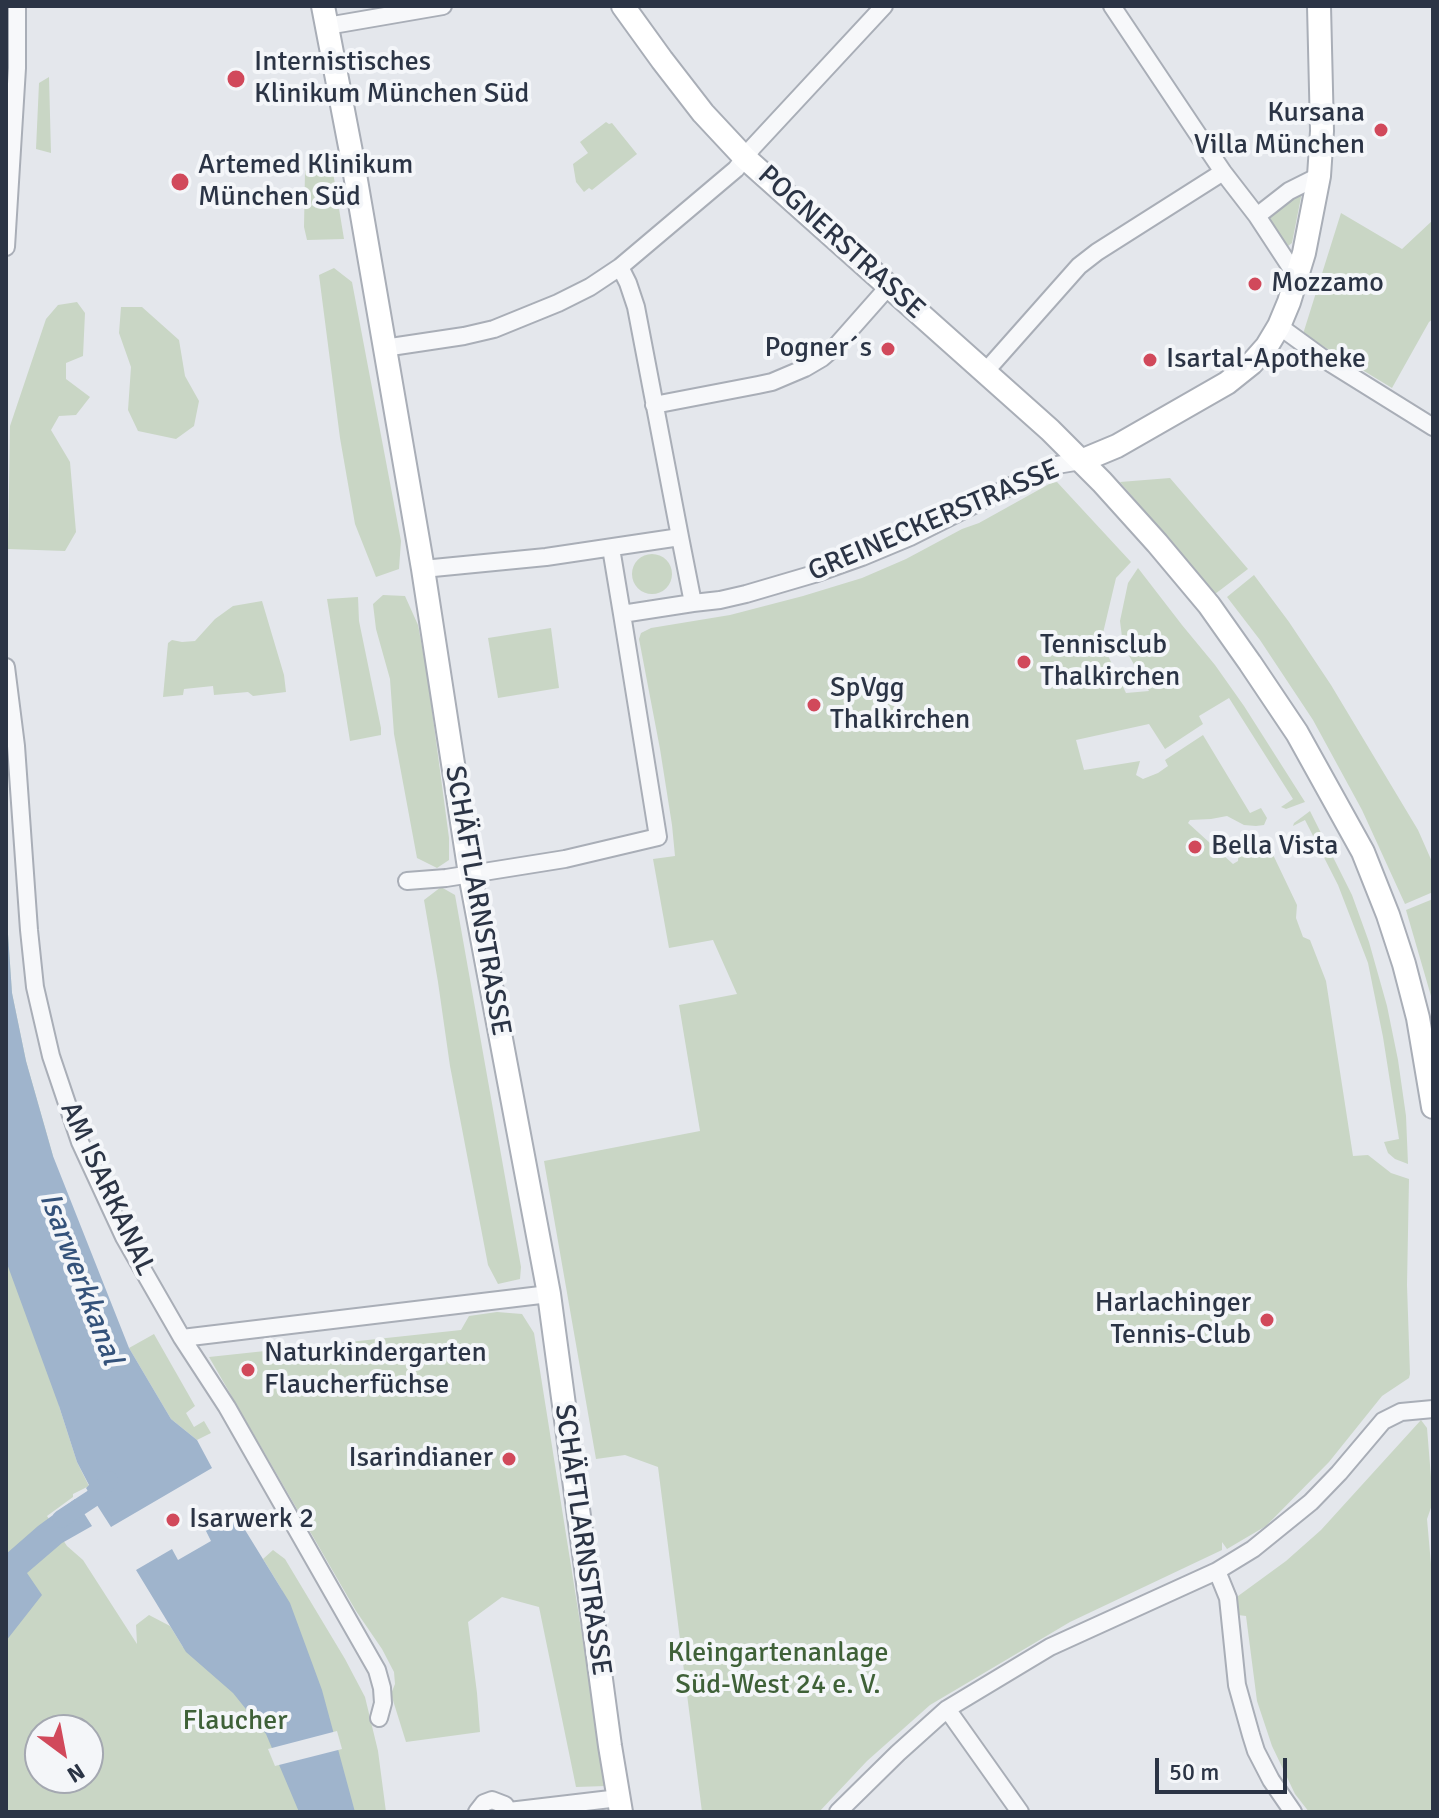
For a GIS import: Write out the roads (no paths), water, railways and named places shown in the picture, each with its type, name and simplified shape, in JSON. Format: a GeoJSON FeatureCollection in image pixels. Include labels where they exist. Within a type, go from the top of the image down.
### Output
{"type":"FeatureCollection","features":[{"type":"Feature","properties":{"kind":"street"},"geometry":{"type":"LineString","coordinates":[[6,247],[17,82],[17,6]]}},
{"type":"Feature","properties":{"kind":"street"},"geometry":{"type":"LineString","coordinates":[[325,16],[443,6]]}},
{"type":"Feature","properties":{"kind":"street","name":"POGNERSTRASSE"},"geometry":{"type":"LineString","coordinates":[[623,6],[703,113],[745,158],[1081,461],[1209,605],[1297,733],[1363,852],[1426,1015],[1433,1107]]}},
{"type":"Feature","properties":{"kind":"street"},"geometry":{"type":"LineString","coordinates":[[384,348],[494,329],[558,303],[620,267],[711,191],[745,158],[884,6]]}},
{"type":"Feature","properties":{"kind":"street"},"geometry":{"type":"LineString","coordinates":[[1112,6],[1297,277]]}},
{"type":"Feature","properties":{"kind":"street"},"geometry":{"type":"LineString","coordinates":[[1081,461],[1117,446],[1227,383],[1252,363],[1279,326],[1297,277],[1313,216],[1319,176],[1322,131],[1319,6]]}},
{"type":"Feature","properties":{"kind":"street","name":"SCHÄFTLARNSTRASSE"},"geometry":{"type":"LineString","coordinates":[[325,16],[423,569],[470,874],[549,1294],[620,1805],[595,1802],[509,1811],[505,1805],[492,1800],[484,1803],[477,1812]]}},
{"type":"Feature","properties":{"kind":"street"},"geometry":{"type":"LineString","coordinates":[[985,372],[1079,266],[1223,172]]}},
{"type":"Feature","properties":{"kind":"street"},"geometry":{"type":"LineString","coordinates":[[1257,216],[1289,191],[1319,176]]}},
{"type":"Feature","properties":{"kind":"street"},"geometry":{"type":"LineString","coordinates":[[620,267],[636,307],[693,603]]}},
{"type":"Feature","properties":{"kind":"street"},"geometry":{"type":"LineString","coordinates":[[654,405],[772,382],[805,368],[836,346],[889,286]]}},
{"type":"Feature","properties":{"kind":"street"},"geometry":{"type":"LineString","coordinates":[[1279,326],[1327,361],[1433,427]]}},
{"type":"Feature","properties":{"kind":"street","name":"GREINECKERSTRASSE"},"geometry":{"type":"LineString","coordinates":[[622,614],[720,600],[835,567],[910,537],[1051,466],[1081,461]]}},
{"type":"Feature","properties":{"kind":"street"},"geometry":{"type":"LineString","coordinates":[[423,569],[546,557],[680,537]]}},
{"type":"Feature","properties":{"kind":"street"},"geometry":{"type":"LineString","coordinates":[[407,881],[565,859],[658,837],[611,548]]}},
{"type":"Feature","properties":{"kind":"street","name":"AM ISARKANAL"},"geometry":{"type":"LineString","coordinates":[[6,667],[17,760],[35,987],[51,1056],[80,1142],[118,1224],[182,1338],[227,1407],[377,1670],[383,1703],[379,1718]]}},
{"type":"Feature","properties":{"kind":"street"},"geometry":{"type":"LineString","coordinates":[[182,1338],[549,1294]]}},
{"type":"Feature","properties":{"kind":"street"},"geometry":{"type":"LineString","coordinates":[[838,1812],[947,1709],[1050,1647],[1217,1571],[1253,1549],[1311,1502],[1383,1421],[1401,1412],[1433,1409]]}},
{"type":"Feature","properties":{"kind":"street"},"geometry":{"type":"LineString","coordinates":[[1217,1571],[1228,1598],[1237,1685],[1256,1751],[1293,1812]]}},
{"type":"Feature","properties":{"kind":"street"},"geometry":{"type":"LineString","coordinates":[[947,1709],[1020,1812]]}},
{"type":"Feature","properties":{"kind":"water","name":"Isarwerkkanal"},"geometry":{"type":"Polygon","coordinates":[[[6,905],[12,993],[26,1061],[53,1156],[129,1348],[171,1419],[197,1440],[212,1468],[111,1527],[86,1488],[89,1485],[77,1462],[6,1261],[6,905]]]}},
{"type":"Feature","properties":{"kind":"water"},"geometry":{"type":"Polygon","coordinates":[[[75,1499],[92,1526],[62,1543],[27,1573],[42,1595],[6,1641],[6,1554],[75,1499]]]}},
{"type":"Feature","properties":{"kind":"water"},"geometry":{"type":"Polygon","coordinates":[[[234,1512],[290,1603],[322,1690],[355,1812],[299,1812],[266,1734],[233,1693],[186,1652],[136,1570],[172,1549],[178,1560],[211,1541],[205,1529],[234,1512]]]}},
{"type":"Feature","properties":{"kind":"waterway"},"geometry":{"type":"LineString","coordinates":[[61,1519],[93,1498],[109,1480]]}},
{"type":"Feature","properties":{"kind":"place","name":"Internistisches Klinikum München Süd"},"geometry":{"type":"Point","coordinates":[236,79]}},
{"type":"Feature","properties":{"kind":"place","name":"Kursana Villa München"},"geometry":{"type":"Point","coordinates":[1381,130]}},
{"type":"Feature","properties":{"kind":"place","name":"Artemed Klinikum München Süd"},"geometry":{"type":"Point","coordinates":[180,182]}},
{"type":"Feature","properties":{"kind":"place","name":"Mozzamo"},"geometry":{"type":"Point","coordinates":[1255,284]}},
{"type":"Feature","properties":{"kind":"place","name":"Pogner´s"},"geometry":{"type":"Point","coordinates":[888,349]}},
{"type":"Feature","properties":{"kind":"place","name":"Isartal-Apotheke"},"geometry":{"type":"Point","coordinates":[1150,360]}},
{"type":"Feature","properties":{"kind":"place","name":"Tennisclub Thalkirchen"},"geometry":{"type":"Point","coordinates":[1024,662]}},
{"type":"Feature","properties":{"kind":"place","name":"SpVgg Thalkirchen"},"geometry":{"type":"Point","coordinates":[814,705]}},
{"type":"Feature","properties":{"kind":"place","name":"Bella Vista"},"geometry":{"type":"Point","coordinates":[1195,847]}},
{"type":"Feature","properties":{"kind":"place","name":"Harlachinger Tennis-Club"},"geometry":{"type":"Point","coordinates":[1267,1320]}},
{"type":"Feature","properties":{"kind":"place","name":"Naturkindergarten Flaucherfüchse"},"geometry":{"type":"Point","coordinates":[248,1370]}},
{"type":"Feature","properties":{"kind":"place","name":"Isarindianer"},"geometry":{"type":"Point","coordinates":[509,1459]}},
{"type":"Feature","properties":{"kind":"place","name":"Isarwerk 2"},"geometry":{"type":"Point","coordinates":[173,1520]}},
{"type":"Feature","properties":{"kind":"park label","name":"Kleingartenanlage Süd-West 24 e. V."},"geometry":{"type":"Point","coordinates":[778,1670]}},
{"type":"Feature","properties":{"kind":"park label","name":"Flaucher"},"geometry":{"type":"Point","coordinates":[235,1722]}}]}
